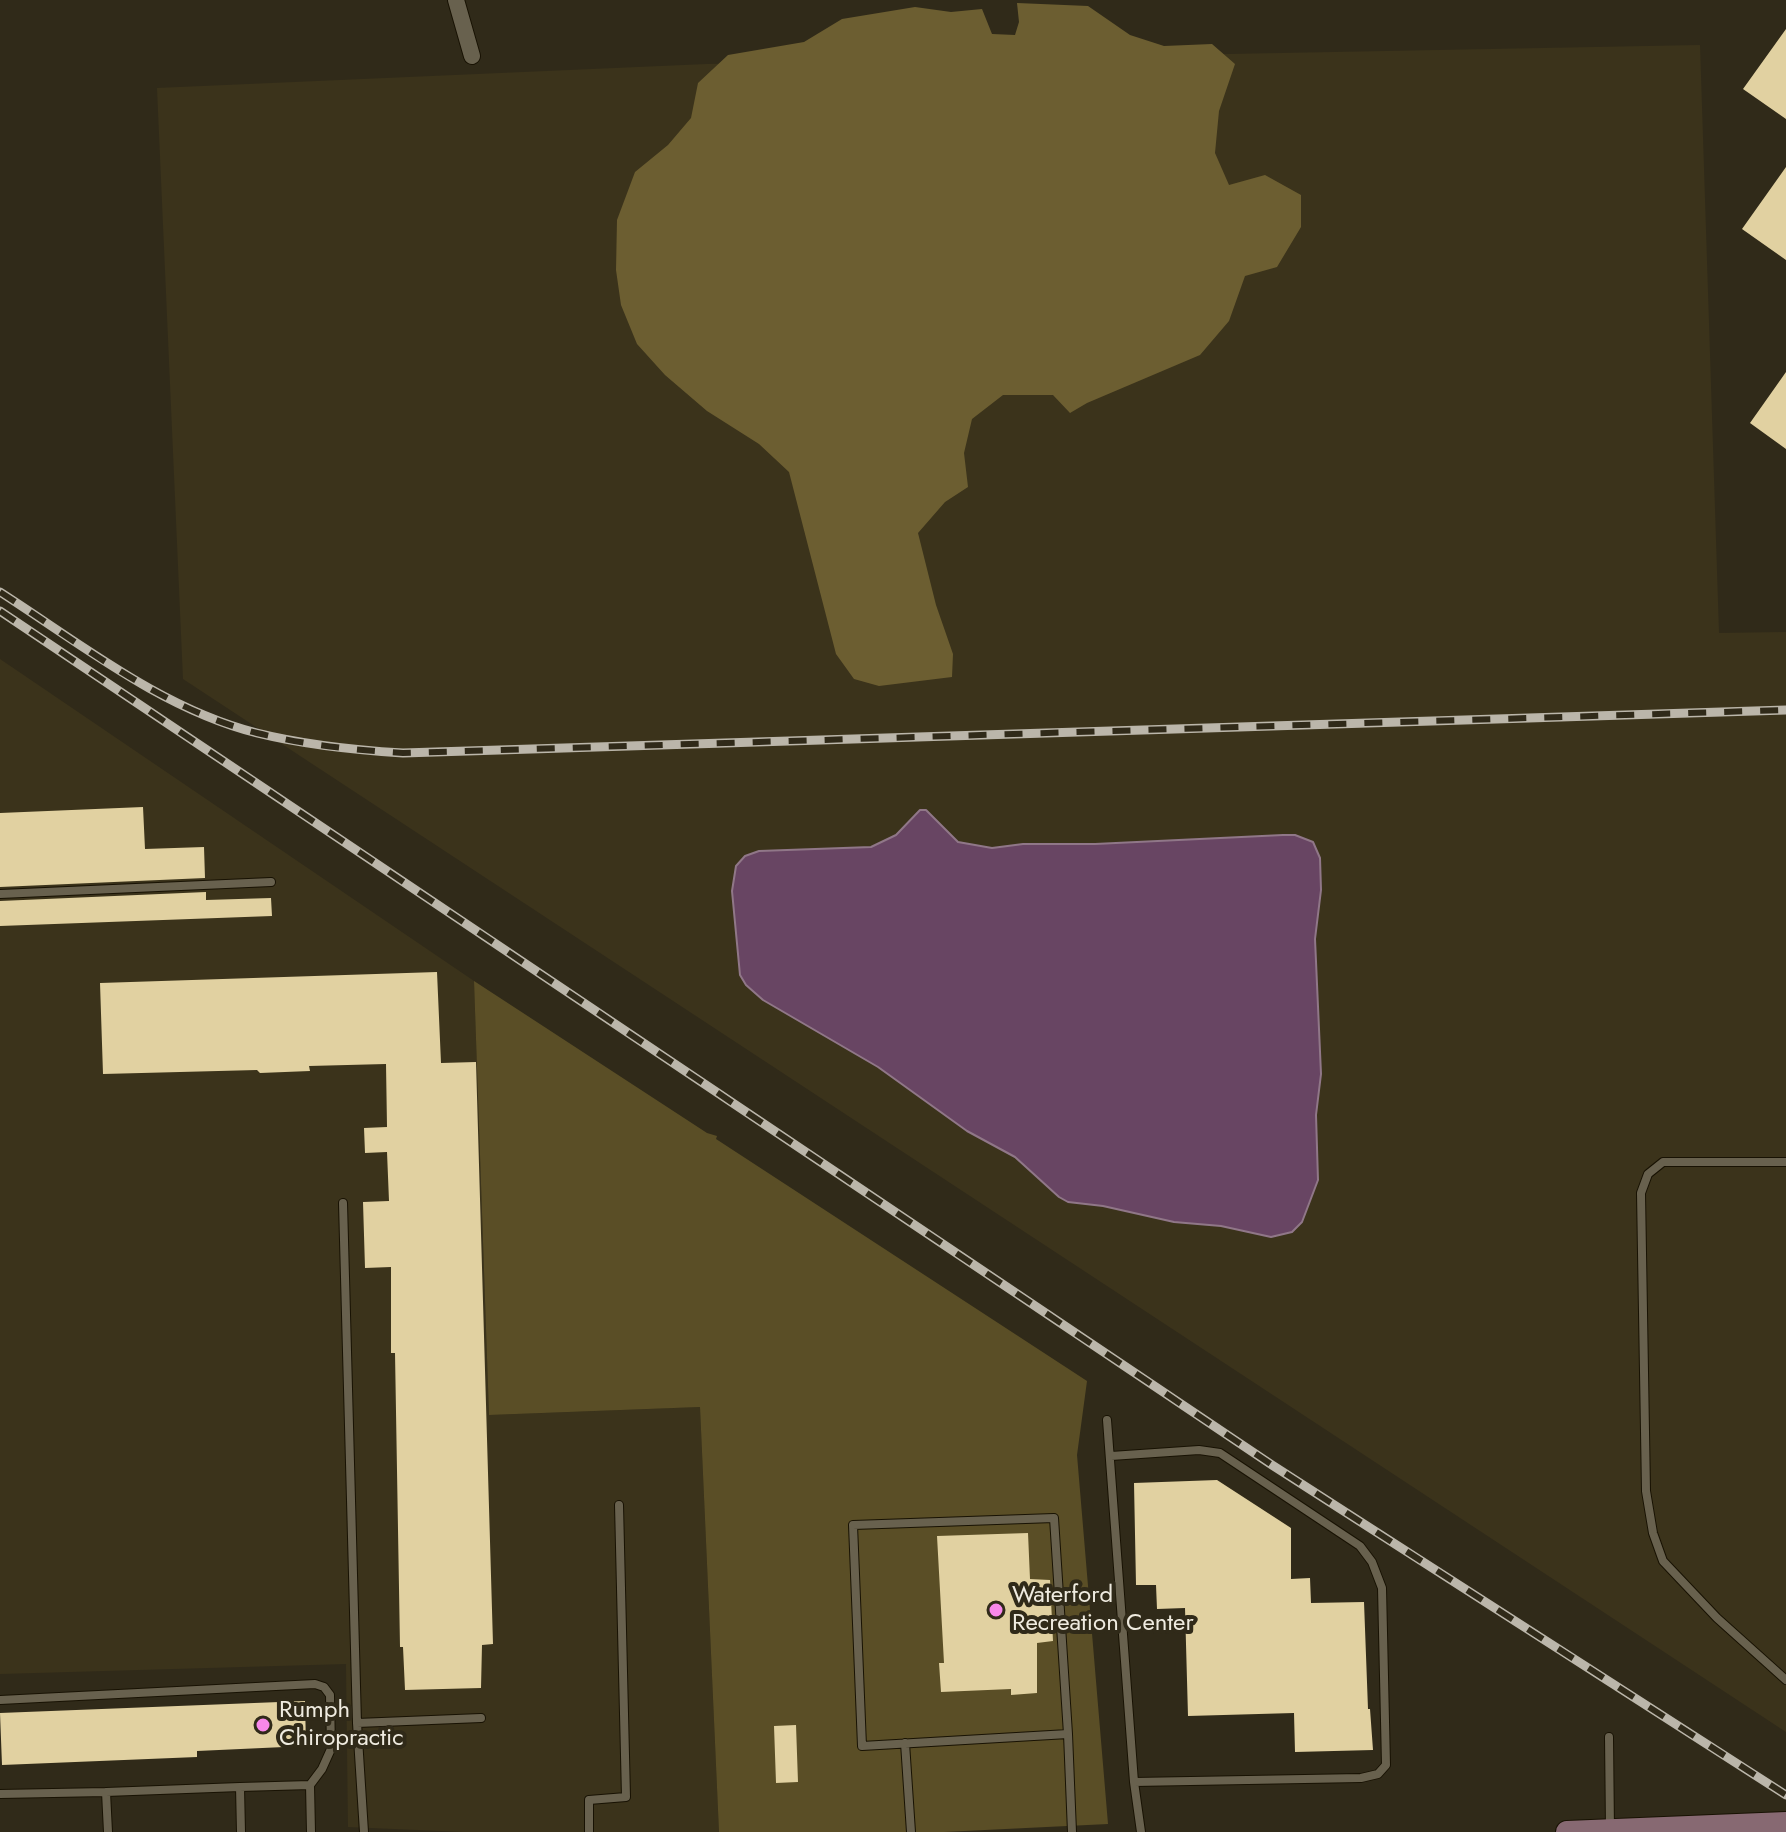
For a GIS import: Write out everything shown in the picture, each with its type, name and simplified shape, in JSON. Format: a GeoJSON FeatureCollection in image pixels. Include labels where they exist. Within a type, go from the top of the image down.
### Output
{"type":"FeatureCollection","features":[{"type":"Feature","properties":{"kind":"main road"},"geometry":{"type":"LineString","coordinates":[[1567,1832],[1786,1823]]}},
{"type":"Feature","properties":{"kind":"street"},"geometry":{"type":"LineString","coordinates":[[456,0],[472,56]]}},
{"type":"Feature","properties":{"kind":"lane"},"geometry":{"type":"LineString","coordinates":[[0,894],[271,882]]}},
{"type":"Feature","properties":{"kind":"lane"},"geometry":{"type":"LineString","coordinates":[[1786,1162],[1663,1162],[1648,1174],[1641,1193],[1646,1491],[1653,1533],[1663,1561],[1717,1618],[1786,1680]]}},
{"type":"Feature","properties":{"kind":"lane"},"geometry":{"type":"LineString","coordinates":[[343,1203],[357,1723],[364,1832]]}},
{"type":"Feature","properties":{"kind":"lane"},"geometry":{"type":"LineString","coordinates":[[1107,1420],[1134,1782],[1141,1832]]}},
{"type":"Feature","properties":{"kind":"lane"},"geometry":{"type":"LineString","coordinates":[[1111,1456],[1199,1450],[1220,1453],[1360,1546],[1372,1562],[1382,1588],[1386,1765],[1378,1774],[1361,1778],[1134,1782]]}},
{"type":"Feature","properties":{"kind":"lane"},"geometry":{"type":"LineString","coordinates":[[589,1832],[589,1800],[626,1797],[619,1505]]}},
{"type":"Feature","properties":{"kind":"lane"},"geometry":{"type":"LineString","coordinates":[[1068,1734],[862,1746],[853,1525],[1054,1518],[1068,1734],[1072,1832]]}},
{"type":"Feature","properties":{"kind":"lane"},"geometry":{"type":"LineString","coordinates":[[0,1700],[315,1684],[324,1687],[330,1695],[331,1749],[310,1785],[311,1832]]}},
{"type":"Feature","properties":{"kind":"lane"},"geometry":{"type":"LineString","coordinates":[[357,1723],[481,1718]]}},
{"type":"Feature","properties":{"kind":"lane"},"geometry":{"type":"LineString","coordinates":[[1609,1737],[1610,1831]]}},
{"type":"Feature","properties":{"kind":"lane"},"geometry":{"type":"LineString","coordinates":[[905,1743],[911,1832]]}},
{"type":"Feature","properties":{"kind":"lane"},"geometry":{"type":"LineString","coordinates":[[0,1794],[310,1785]]}},
{"type":"Feature","properties":{"kind":"lane"},"geometry":{"type":"LineString","coordinates":[[240,1787],[241,1832]]}},
{"type":"Feature","properties":{"kind":"lane"},"geometry":{"type":"LineString","coordinates":[[106,1792],[108,1832]]}},
{"type":"Feature","properties":{"kind":"shaded area"},"geometry":{"type":"Polygon","coordinates":[[[1017,3],[1088,6],[1130,35],[1164,46],[1212,44],[1235,64],[1219,111],[1215,153],[1229,185],[1265,175],[1301,195],[1301,227],[1277,267],[1245,276],[1229,321],[1200,355],[1070,413],[1053,395],[1003,395],[972,419],[964,453],[968,487],[945,502],[918,533],[936,605],[953,654],[952,677],[879,686],[854,679],[836,654],[789,472],[759,444],[707,411],[665,375],[637,344],[621,305],[616,270],[617,220],[635,172],[668,145],[691,118],[698,83],[728,55],[804,42],[842,19],[915,7],[951,12],[982,9],[992,34],[1015,35],[1019,22],[1017,3]]]}},
{"type":"Feature","properties":{"kind":"shaded area"},"geometry":{"type":"Polygon","coordinates":[[[1700,45],[1719,633],[1786,632],[1786,1732],[183,679],[157,88],[707,64],[1700,45]]]}},
{"type":"Feature","properties":{"kind":"shaded area"},"geometry":{"type":"Polygon","coordinates":[[[0,659],[474,981],[489,1415],[700,1407],[719,1832],[464,1832],[348,1827],[346,1664],[0,1674],[0,659]]]}},
{"type":"Feature","properties":{"kind":"shaded area"},"geometry":{"type":"Polygon","coordinates":[[[920,810],[926,810],[958,842],[992,848],[1023,844],[1095,844],[1283,835],[1295,835],[1313,842],[1320,858],[1321,890],[1315,939],[1321,1074],[1316,1115],[1318,1180],[1302,1222],[1292,1232],[1271,1237],[1068,1202],[1015,1157],[967,1131],[878,1067],[763,1000],[746,985],[740,975],[732,891],[736,866],[745,856],[759,851],[871,847],[896,835],[920,810]]]}},
{"type":"Feature","properties":{"kind":"shaded area","name":"Waterford Recreation Center"},"geometry":{"type":"Polygon","coordinates":[[[474,981],[707,1133],[717,1136],[716,1139],[1087,1381],[1077,1455],[1108,1824],[944,1832],[719,1832],[700,1407],[489,1415],[474,981]]]}},
{"type":"Feature","properties":{"kind":"building"},"geometry":{"type":"Polygon","coordinates":[[[1786,29],[1786,119],[1743,89],[1786,29]]]}},
{"type":"Feature","properties":{"kind":"building"},"geometry":{"type":"Polygon","coordinates":[[[1786,167],[1786,260],[1742,229],[1786,167]]]}},
{"type":"Feature","properties":{"kind":"building"},"geometry":{"type":"Polygon","coordinates":[[[1786,372],[1786,449],[1750,423],[1786,372]]]}},
{"type":"Feature","properties":{"kind":"building"},"geometry":{"type":"Polygon","coordinates":[[[143,807],[145,849],[204,847],[205,878],[0,887],[0,813],[143,807]]]}},
{"type":"Feature","properties":{"kind":"building"},"geometry":{"type":"Polygon","coordinates":[[[206,892],[206,900],[271,898],[272,916],[0,926],[0,901],[206,892]]]}},
{"type":"Feature","properties":{"kind":"building"},"geometry":{"type":"Polygon","coordinates":[[[437,972],[441,1063],[476,1062],[493,1644],[482,1645],[481,1688],[405,1690],[403,1647],[400,1647],[391,1267],[365,1268],[363,1202],[389,1201],[387,1152],[365,1153],[364,1128],[387,1127],[386,1064],[309,1066],[310,1071],[260,1073],[257,1070],[103,1074],[100,983],[437,972]]]}},
{"type":"Feature","properties":{"kind":"building"},"geometry":{"type":"Polygon","coordinates":[[[1217,1480],[1291,1528],[1291,1579],[1310,1578],[1311,1603],[1364,1602],[1368,1709],[1373,1750],[1295,1752],[1294,1713],[1188,1716],[1185,1608],[1157,1609],[1156,1585],[1136,1585],[1134,1483],[1217,1480]]]}},
{"type":"Feature","properties":{"kind":"building","name":"Waterford Recreation Center"},"geometry":{"type":"Polygon","coordinates":[[[1028,1533],[1030,1579],[1050,1580],[1053,1641],[1037,1643],[1037,1693],[1011,1695],[1011,1689],[941,1692],[939,1663],[944,1663],[937,1536],[1028,1533]]]}},
{"type":"Feature","properties":{"kind":"building"},"geometry":{"type":"Polygon","coordinates":[[[305,1701],[306,1746],[197,1751],[197,1757],[2,1765],[0,1713],[305,1701]]]}},
{"type":"Feature","properties":{"kind":"building"},"geometry":{"type":"Polygon","coordinates":[[[796,1725],[798,1782],[776,1783],[774,1726],[796,1725]]]}},
{"type":"Feature","properties":{"kind":"railway"},"geometry":{"type":"LineString","coordinates":[[0,592],[155,692],[222,722],[293,741],[403,753],[1786,710]]}},
{"type":"Feature","properties":{"kind":"railway"},"geometry":{"type":"LineString","coordinates":[[0,611],[1272,1465],[1786,1795]]}},
{"type":"Feature","properties":{"kind":"place","name":"Waterford Recreation Center"},"geometry":{"type":"Point","coordinates":[996,1610]}},
{"type":"Feature","properties":{"kind":"place","name":"Rumph Chiropractic"},"geometry":{"type":"Point","coordinates":[263,1725]}}]}
